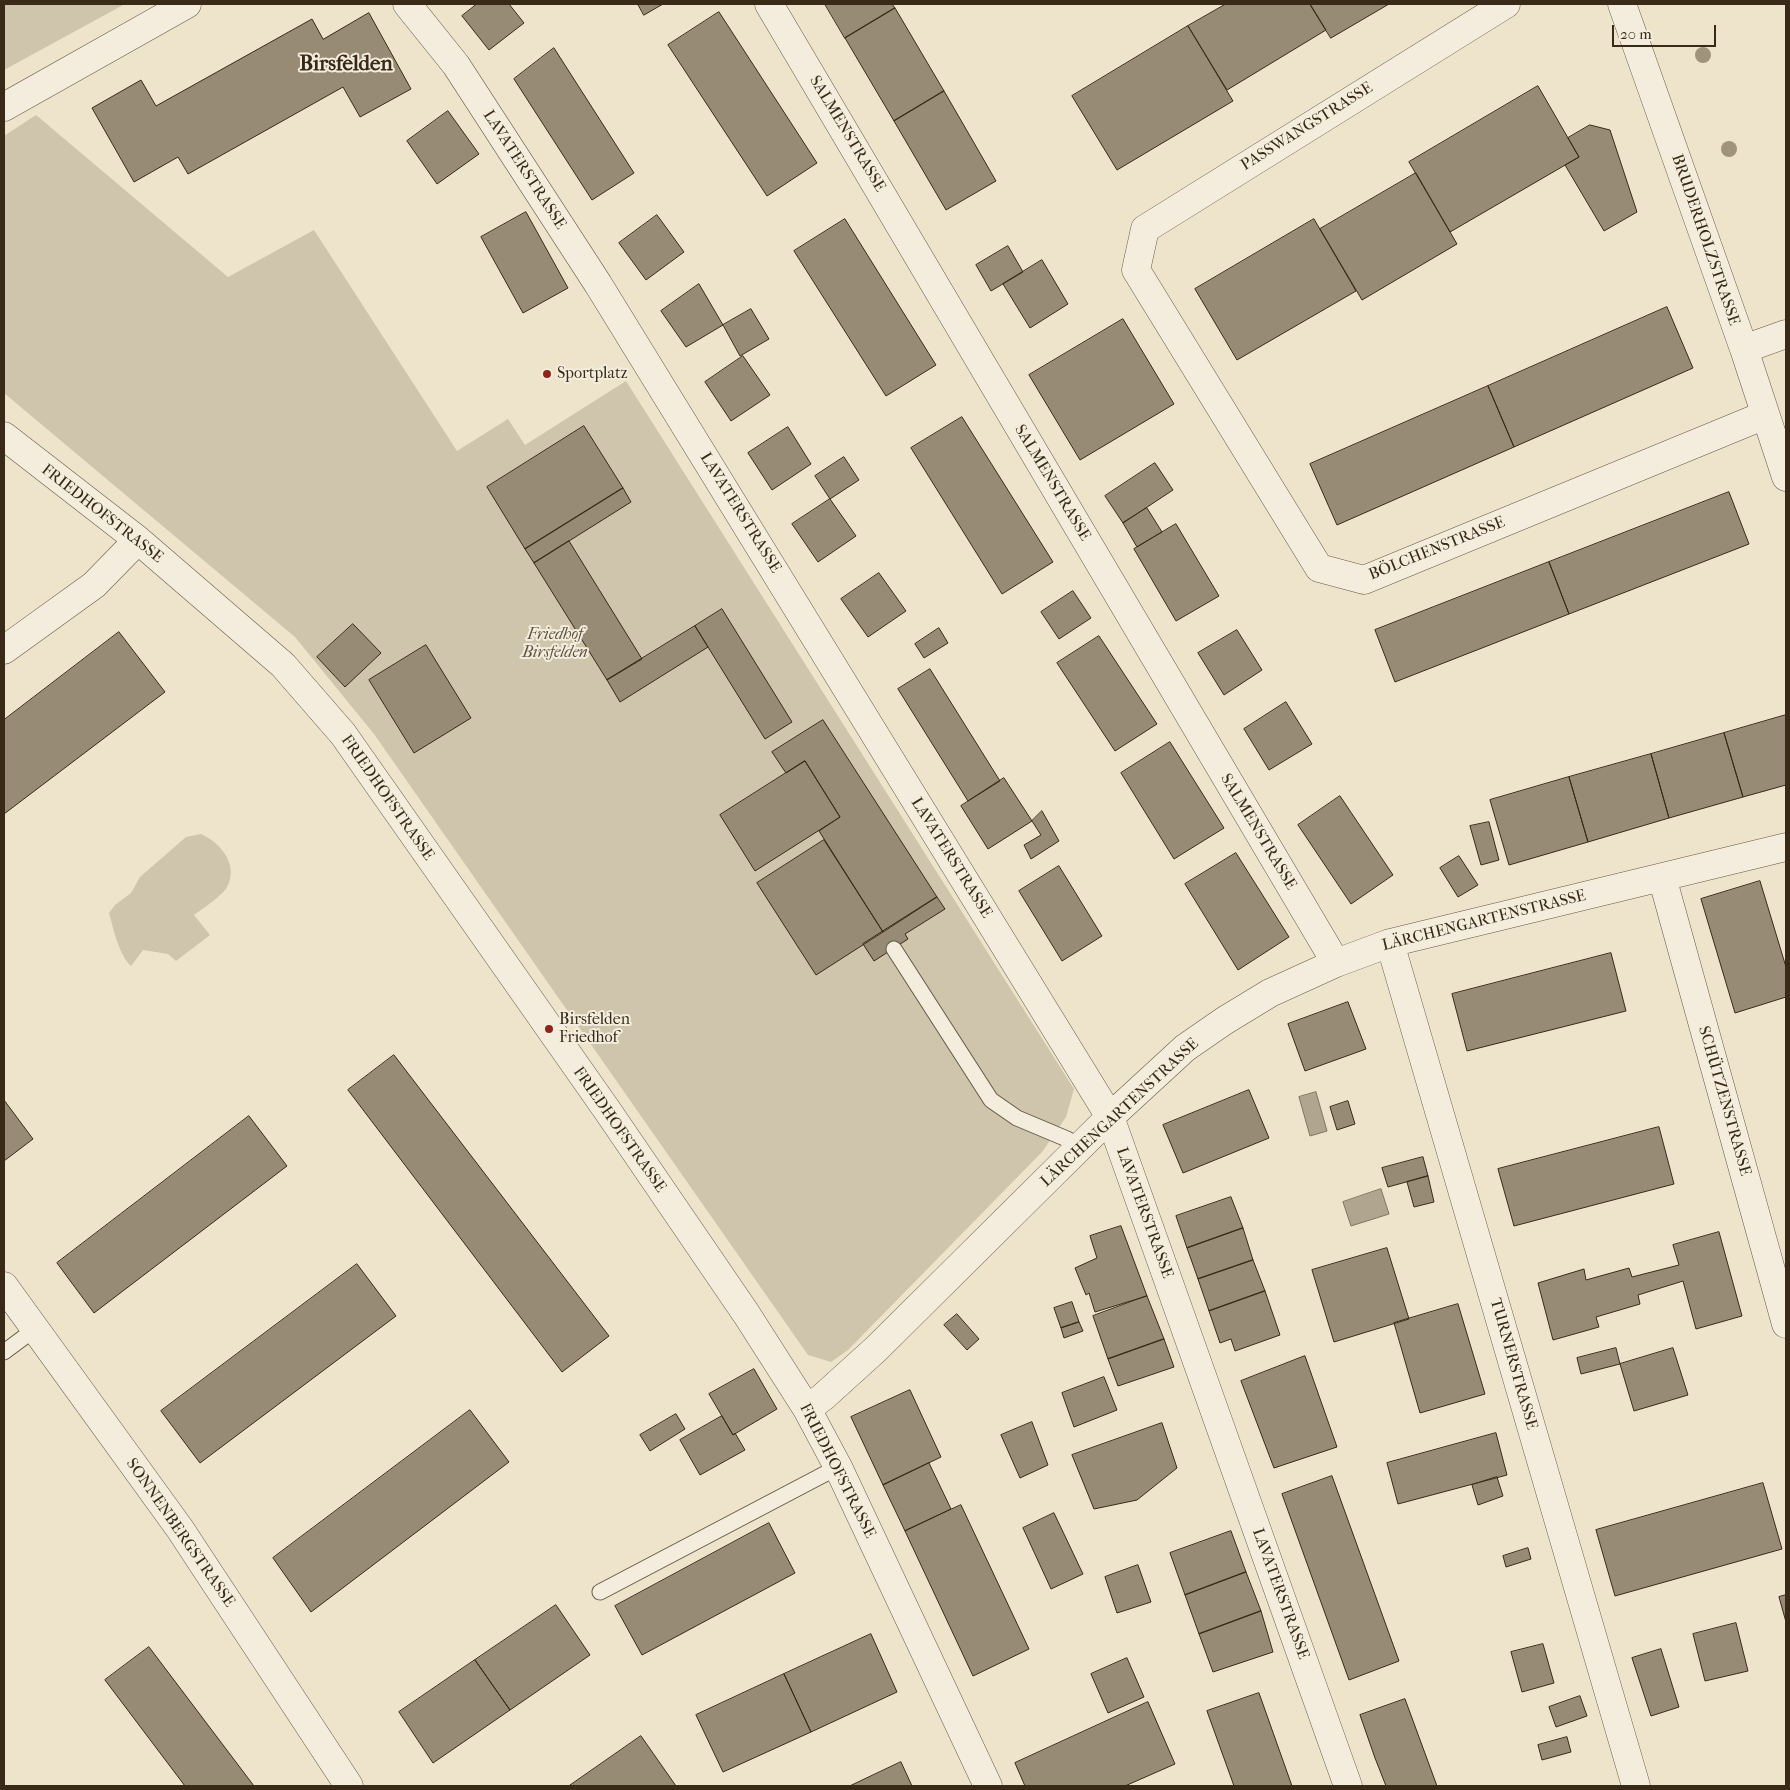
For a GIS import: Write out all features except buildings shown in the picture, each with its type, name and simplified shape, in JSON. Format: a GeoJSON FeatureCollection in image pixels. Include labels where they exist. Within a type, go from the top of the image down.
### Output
{"type":"FeatureCollection","features":[{"type":"Feature","properties":{"kind":"street"},"geometry":{"type":"LineString","coordinates":[[4,106],[187,4]]}},
{"type":"Feature","properties":{"kind":"street","name":"LAVATERSTRASSE"},"geometry":{"type":"LineString","coordinates":[[407,4],[456,65],[608,301],[1110,1117],[1348,1786]]}},
{"type":"Feature","properties":{"kind":"street","name":"SALMENSTRASSE"},"geometry":{"type":"LineString","coordinates":[[769,4],[1336,962]]}},
{"type":"Feature","properties":{"kind":"street","name":"PASSWANGSTRASSE"},"geometry":{"type":"LineString","coordinates":[[1136,270],[1145,229],[1506,4]]}},
{"type":"Feature","properties":{"kind":"street","name":"BRUDERHOLZSTRASSE"},"geometry":{"type":"LineString","coordinates":[[1622,4],[1744,349],[1786,477]]}},
{"type":"Feature","properties":{"kind":"street","name":"BÖLCHENSTRASSE"},"geometry":{"type":"LineString","coordinates":[[1136,270],[1319,568],[1364,580],[1766,415]]}},
{"type":"Feature","properties":{"kind":"street"},"geometry":{"type":"LineString","coordinates":[[1744,349],[1786,334]]}},
{"type":"Feature","properties":{"kind":"street","name":"FRIEDHOFSTRASSE"},"geometry":{"type":"LineString","coordinates":[[4,436],[138,540],[283,665],[343,734],[607,1110],[747,1316],[807,1409],[838,1467],[988,1786]]}},
{"type":"Feature","properties":{"kind":"street"},"geometry":{"type":"LineString","coordinates":[[4,650],[94,584],[138,540]]}},
{"type":"Feature","properties":{"kind":"street","name":"LÄRCHENGARTENSTRASSE"},"geometry":{"type":"LineString","coordinates":[[807,1409],[876,1349],[1110,1117],[1185,1048],[1270,993],[1336,962],[1390,943],[1786,847]]}},
{"type":"Feature","properties":{"kind":"street","name":"SCHÜTZENSTRASSE"},"geometry":{"type":"LineString","coordinates":[[1662,877],[1786,1324]]}},
{"type":"Feature","properties":{"kind":"street","name":"TURNERSTRASSE"},"geometry":{"type":"LineString","coordinates":[[1390,943],[1636,1786]]}},
{"type":"Feature","properties":{"kind":"street","name":"SONNENBERGSTRASSE"},"geometry":{"type":"LineString","coordinates":[[4,1286],[180,1529],[349,1786]]}},
{"type":"Feature","properties":{"kind":"lane"},"geometry":{"type":"LineString","coordinates":[[894,949],[991,1100],[1017,1118],[1067,1139],[1080,1147]]}},
{"type":"Feature","properties":{"kind":"lane"},"geometry":{"type":"LineString","coordinates":[[4,1352],[35,1329]]}},
{"type":"Feature","properties":{"kind":"lane"},"geometry":{"type":"LineString","coordinates":[[600,1592],[838,1467]]}},
{"type":"Feature","properties":{"kind":"green space"},"geometry":{"type":"Polygon","coordinates":[[[4,4],[125,4],[4,70],[4,4]]]}},
{"type":"Feature","properties":{"kind":"green space","name":"Friedhof Birsfelden"},"geometry":{"type":"Polygon","coordinates":[[[36,115],[228,277],[314,230],[457,451],[508,419],[525,445],[626,381],[1074,1089],[1066,1117],[1042,1152],[848,1350],[831,1362],[808,1355],[374,734],[295,637],[4,393],[4,136],[36,115]]]}},
{"type":"Feature","properties":{"kind":"green space"},"geometry":{"type":"Polygon","coordinates":[[[201,834],[221,849],[226,856],[231,871],[230,879],[224,891],[194,915],[210,935],[176,961],[168,954],[143,950],[131,966],[120,948],[109,913],[115,905],[131,893],[140,877],[186,837],[201,834]]]}},
{"type":"Feature","properties":{"kind":"shaded area"},"geometry":{"type":"Polygon","coordinates":[[[1316,1092],[1327,1131],[1310,1136],[1299,1097],[1316,1092]]]}},
{"type":"Feature","properties":{"kind":"shaded area"},"geometry":{"type":"Polygon","coordinates":[[[1381,1189],[1389,1214],[1351,1226],[1343,1202],[1381,1189]]]}},
{"type":"Feature","properties":{"kind":"place","name":"Sportplatz"},"geometry":{"type":"Point","coordinates":[547,374]}},
{"type":"Feature","properties":{"kind":"place","name":"Birsfelden Friedhof"},"geometry":{"type":"Point","coordinates":[549,1029]}},
{"type":"Feature","properties":{"kind":"district","name":"Birsfelden"},"geometry":{"type":"Point","coordinates":[346,65]}}]}
